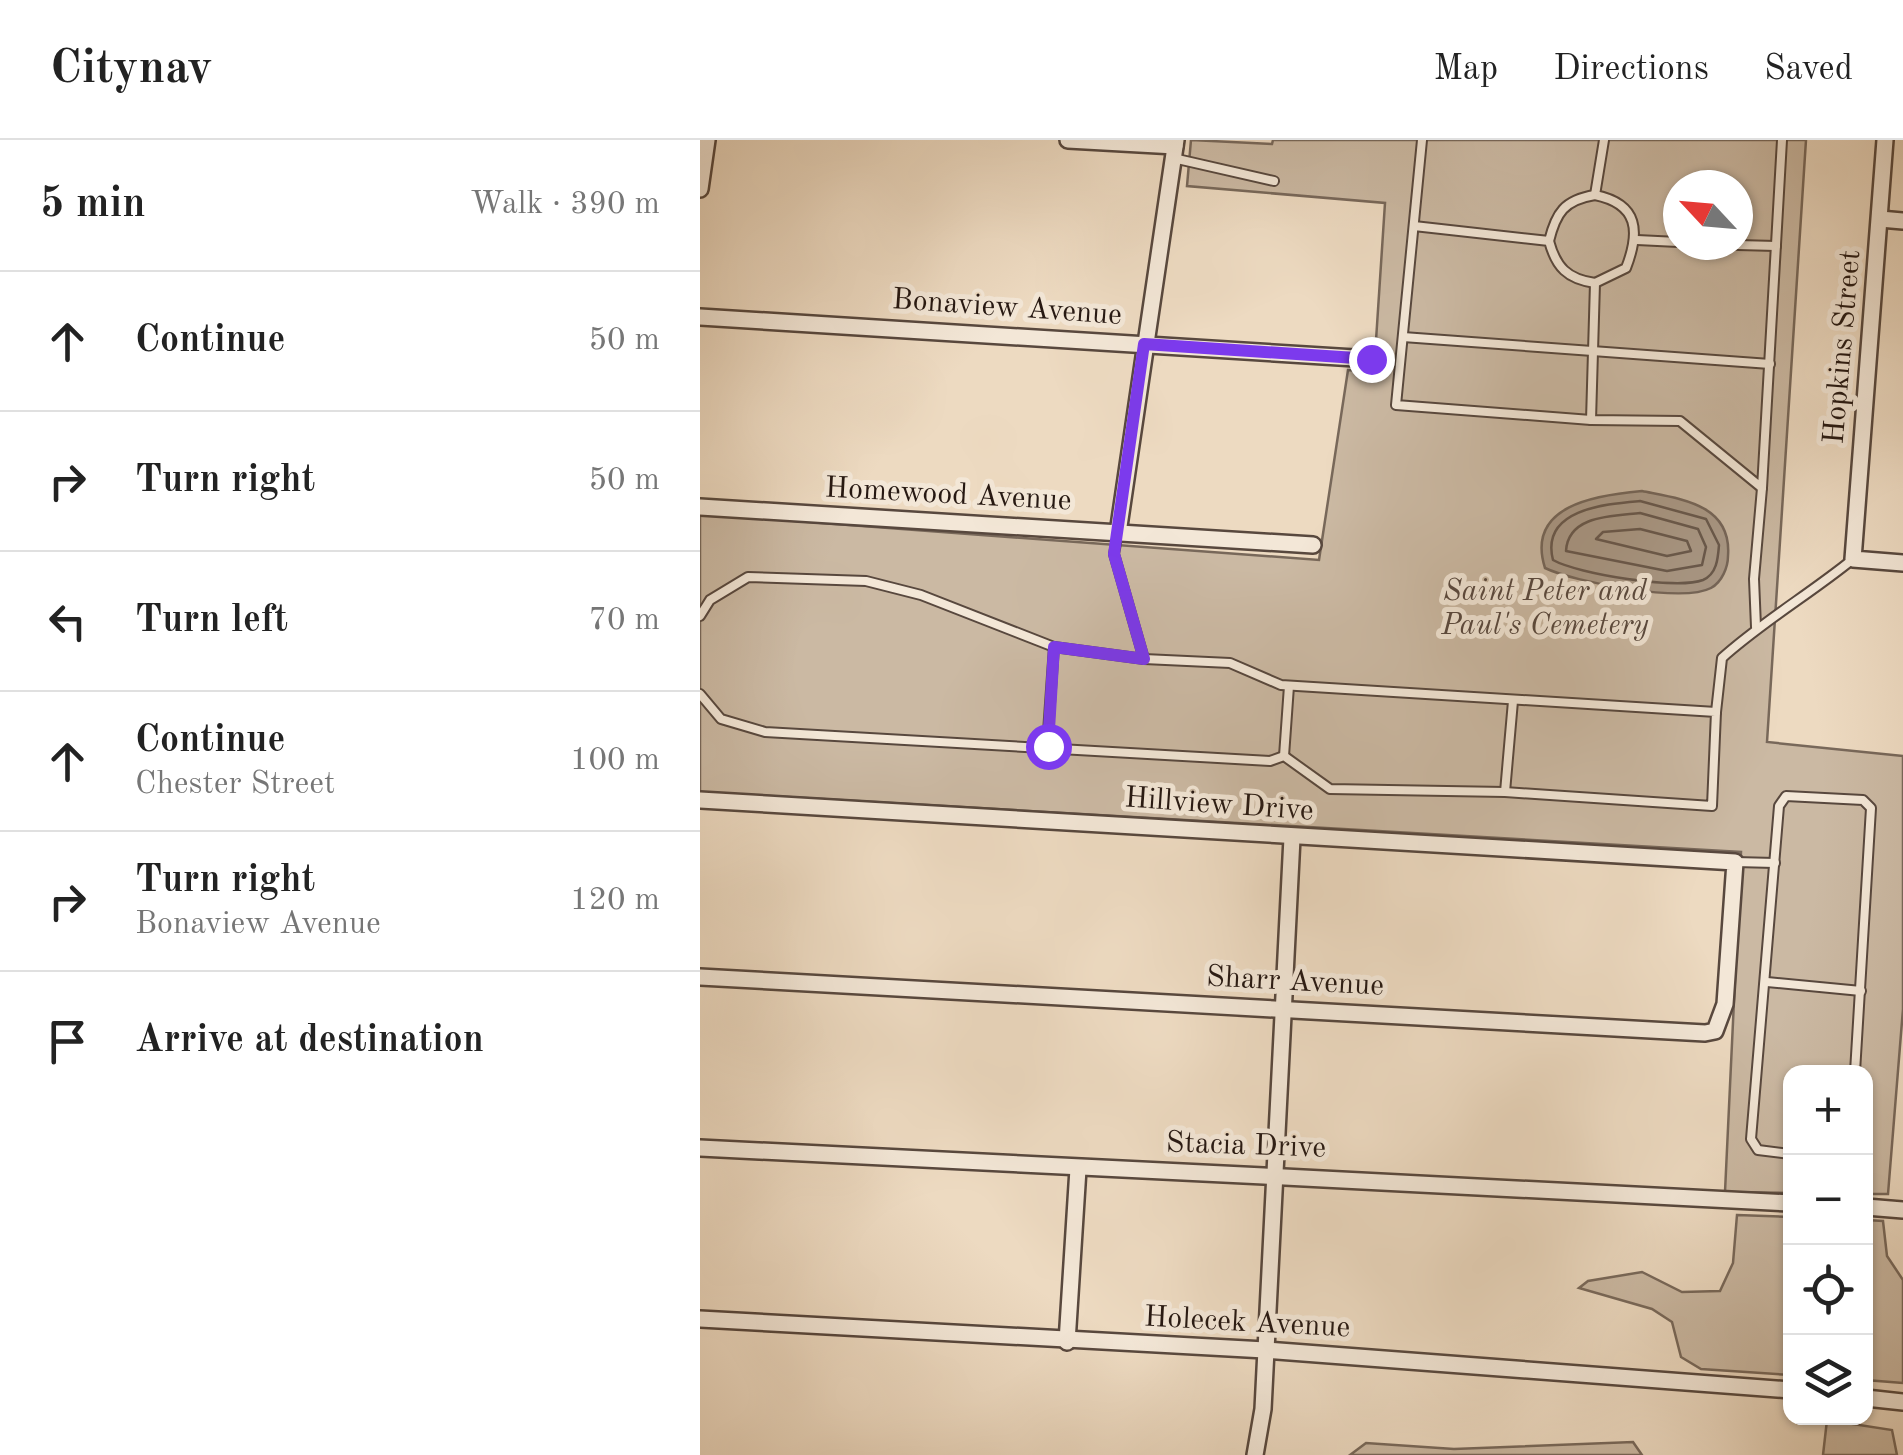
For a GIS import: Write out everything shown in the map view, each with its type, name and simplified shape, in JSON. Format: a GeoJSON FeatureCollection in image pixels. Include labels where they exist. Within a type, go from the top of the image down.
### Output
{"type":"FeatureCollection","features":[{"type":"Feature","properties":{"kind":"street"},"geometry":{"type":"LineString","coordinates":[[700,189],[707,140]]}},
{"type":"Feature","properties":{"kind":"street"},"geometry":{"type":"LineString","coordinates":[[1068,140],[1175,148],[1118,532]]}},
{"type":"Feature","properties":{"kind":"street","name":"Hopkins Street"},"geometry":{"type":"LineString","coordinates":[[1853,559],[1886,140]]}},
{"type":"Feature","properties":{"kind":"street"},"geometry":{"type":"LineString","coordinates":[[1880,219],[1903,221]]}},
{"type":"Feature","properties":{"kind":"street","name":"Bonaview Avenue"},"geometry":{"type":"LineString","coordinates":[[700,316],[1371,359]]}},
{"type":"Feature","properties":{"kind":"street","name":"Homewood Avenue"},"geometry":{"type":"LineString","coordinates":[[700,507],[1313,545]]}},
{"type":"Feature","properties":{"kind":"street"},"geometry":{"type":"LineString","coordinates":[[1853,559],[1903,563]]}},
{"type":"Feature","properties":{"kind":"street","name":"Hillview Drive"},"geometry":{"type":"LineString","coordinates":[[700,800],[1735,862]]}},
{"type":"Feature","properties":{"kind":"street"},"geometry":{"type":"LineString","coordinates":[[1255,1455],[1263,1409],[1292,838]]}},
{"type":"Feature","properties":{"kind":"street","name":"Sharr Avenue"},"geometry":{"type":"LineString","coordinates":[[700,977],[1715,1031],[1725,1004],[1735,862]]}},
{"type":"Feature","properties":{"kind":"street","name":"Stacia Drive"},"geometry":{"type":"LineString","coordinates":[[700,1148],[1078,1169],[1276,1173],[1783,1203]]}},
{"type":"Feature","properties":{"kind":"street"},"geometry":{"type":"LineString","coordinates":[[1067,1342],[1078,1169]]}},
{"type":"Feature","properties":{"kind":"street"},"geometry":{"type":"LineString","coordinates":[[1873,1208],[1903,1210]]}},
{"type":"Feature","properties":{"kind":"street","name":"Holecek Avenue"},"geometry":{"type":"LineString","coordinates":[[700,1319],[1265,1350],[1783,1389]]}},
{"type":"Feature","properties":{"kind":"street"},"geometry":{"type":"LineString","coordinates":[[1873,1399],[1903,1402]]}},
{"type":"Feature","properties":{"kind":"lane"},"geometry":{"type":"LineString","coordinates":[[1422,140],[1396,404],[1592,420],[1680,422],[1762,488]]}},
{"type":"Feature","properties":{"kind":"lane"},"geometry":{"type":"LineString","coordinates":[[1594,195],[1604,140]]}},
{"type":"Feature","properties":{"kind":"lane"},"geometry":{"type":"LineString","coordinates":[[1756,627],[1754,579],[1782,140]]}},
{"type":"Feature","properties":{"kind":"lane"},"geometry":{"type":"LineString","coordinates":[[1175,148],[1274,181]]}},
{"type":"Feature","properties":{"kind":"lane"},"geometry":{"type":"LineString","coordinates":[[1594,195],[1620,205],[1634,224],[1637,240],[1626,268],[1615,277],[1595,283],[1565,274],[1554,260],[1549,241],[1556,216],[1566,204],[1594,195]]}},
{"type":"Feature","properties":{"kind":"lane"},"geometry":{"type":"LineString","coordinates":[[1414,226],[1549,241]]}},
{"type":"Feature","properties":{"kind":"lane"},"geometry":{"type":"LineString","coordinates":[[1637,240],[1663,241]]}},
{"type":"Feature","properties":{"kind":"lane"},"geometry":{"type":"LineString","coordinates":[[1753,245],[1776,246]]}},
{"type":"Feature","properties":{"kind":"lane"},"geometry":{"type":"LineString","coordinates":[[1592,420],[1590,351],[1595,283]]}},
{"type":"Feature","properties":{"kind":"lane"},"geometry":{"type":"LineString","coordinates":[[1404,337],[1770,364]]}},
{"type":"Feature","properties":{"kind":"lane"},"geometry":{"type":"LineString","coordinates":[[1118,532],[1114,554],[1144,659]]}},
{"type":"Feature","properties":{"kind":"lane"},"geometry":{"type":"LineString","coordinates":[[1284,756],[1330,789],[1505,792],[1712,806],[1722,658],[1756,627],[1804,600],[1853,559]]}},
{"type":"Feature","properties":{"kind":"lane"},"geometry":{"type":"LineString","coordinates":[[700,616],[710,600],[748,577],[866,581],[920,595],[1054,647],[1144,659],[1230,662],[1289,686],[1716,712]]}},
{"type":"Feature","properties":{"kind":"lane"},"geometry":{"type":"LineString","coordinates":[[1048,746],[1054,647]]}},
{"type":"Feature","properties":{"kind":"lane"},"geometry":{"type":"LineString","coordinates":[[1284,756],[1289,686]]}},
{"type":"Feature","properties":{"kind":"lane"},"geometry":{"type":"LineString","coordinates":[[700,694],[721,718],[765,732],[1270,761],[1284,756]]}},
{"type":"Feature","properties":{"kind":"lane"},"geometry":{"type":"LineString","coordinates":[[1505,792],[1513,701]]}},
{"type":"Feature","properties":{"kind":"lane"},"geometry":{"type":"LineString","coordinates":[[1783,1153],[1758,1150],[1751,1139],[1779,806],[1786,796],[1864,800],[1871,808],[1856,1065]]}},
{"type":"Feature","properties":{"kind":"lane"},"geometry":{"type":"LineString","coordinates":[[1735,862],[1775,863]]}},
{"type":"Feature","properties":{"kind":"lane"},"geometry":{"type":"LineString","coordinates":[[1767,982],[1861,991]]}},
{"type":"Feature","properties":{"kind":"green space","name":"Saint Peter and Paul's Cemetery"},"geometry":{"type":"Polygon","coordinates":[[[1191,140],[1272,144],[1273,140],[1806,140],[1767,742],[1903,756],[1903,1009],[1888,1194],[1873,1194],[1873,1065],[1783,1065],[1783,1193],[1725,1192],[1741,852],[700,792],[700,514],[1319,560],[1348,370],[1374,371],[1385,203],[1187,186],[1191,140]]]}},
{"type":"Feature","properties":{"kind":"green space"},"geometry":{"type":"Polygon","coordinates":[[[1737,1215],[1783,1217],[1783,1375],[1701,1369],[1681,1357],[1672,1322],[1652,1309],[1579,1288],[1588,1281],[1642,1272],[1682,1292],[1720,1291],[1733,1263],[1737,1215]]]}},
{"type":"Feature","properties":{"kind":"green space"},"geometry":{"type":"Polygon","coordinates":[[[1873,1220],[1883,1221],[1887,1256],[1903,1280],[1903,1383],[1873,1381],[1873,1220]]]}},
{"type":"Feature","properties":{"kind":"green space"},"geometry":{"type":"Polygon","coordinates":[[[1826,1425],[1860,1425],[1892,1430],[1897,1455],[1823,1455],[1826,1425]]]}},
{"type":"Feature","properties":{"kind":"green space"},"geometry":{"type":"Polygon","coordinates":[[[1633,1442],[1642,1455],[1350,1455],[1366,1443],[1454,1449],[1633,1442]]]}},
{"type":"Feature","properties":{"kind":"water"},"geometry":{"type":"Polygon","coordinates":[[[1642,491],[1687,501],[1713,515],[1722,525],[1728,560],[1715,585],[1697,592],[1653,592],[1603,584],[1545,568],[1545,530],[1555,517],[1586,501],[1642,491]]]}},
{"type":"Feature","properties":{"kind":"route"},"geometry":{"type":"LineString","coordinates":[[1048,746],[1054,647],[1144,659],[1114,554],[1144,344],[1371,359]]}}]}
